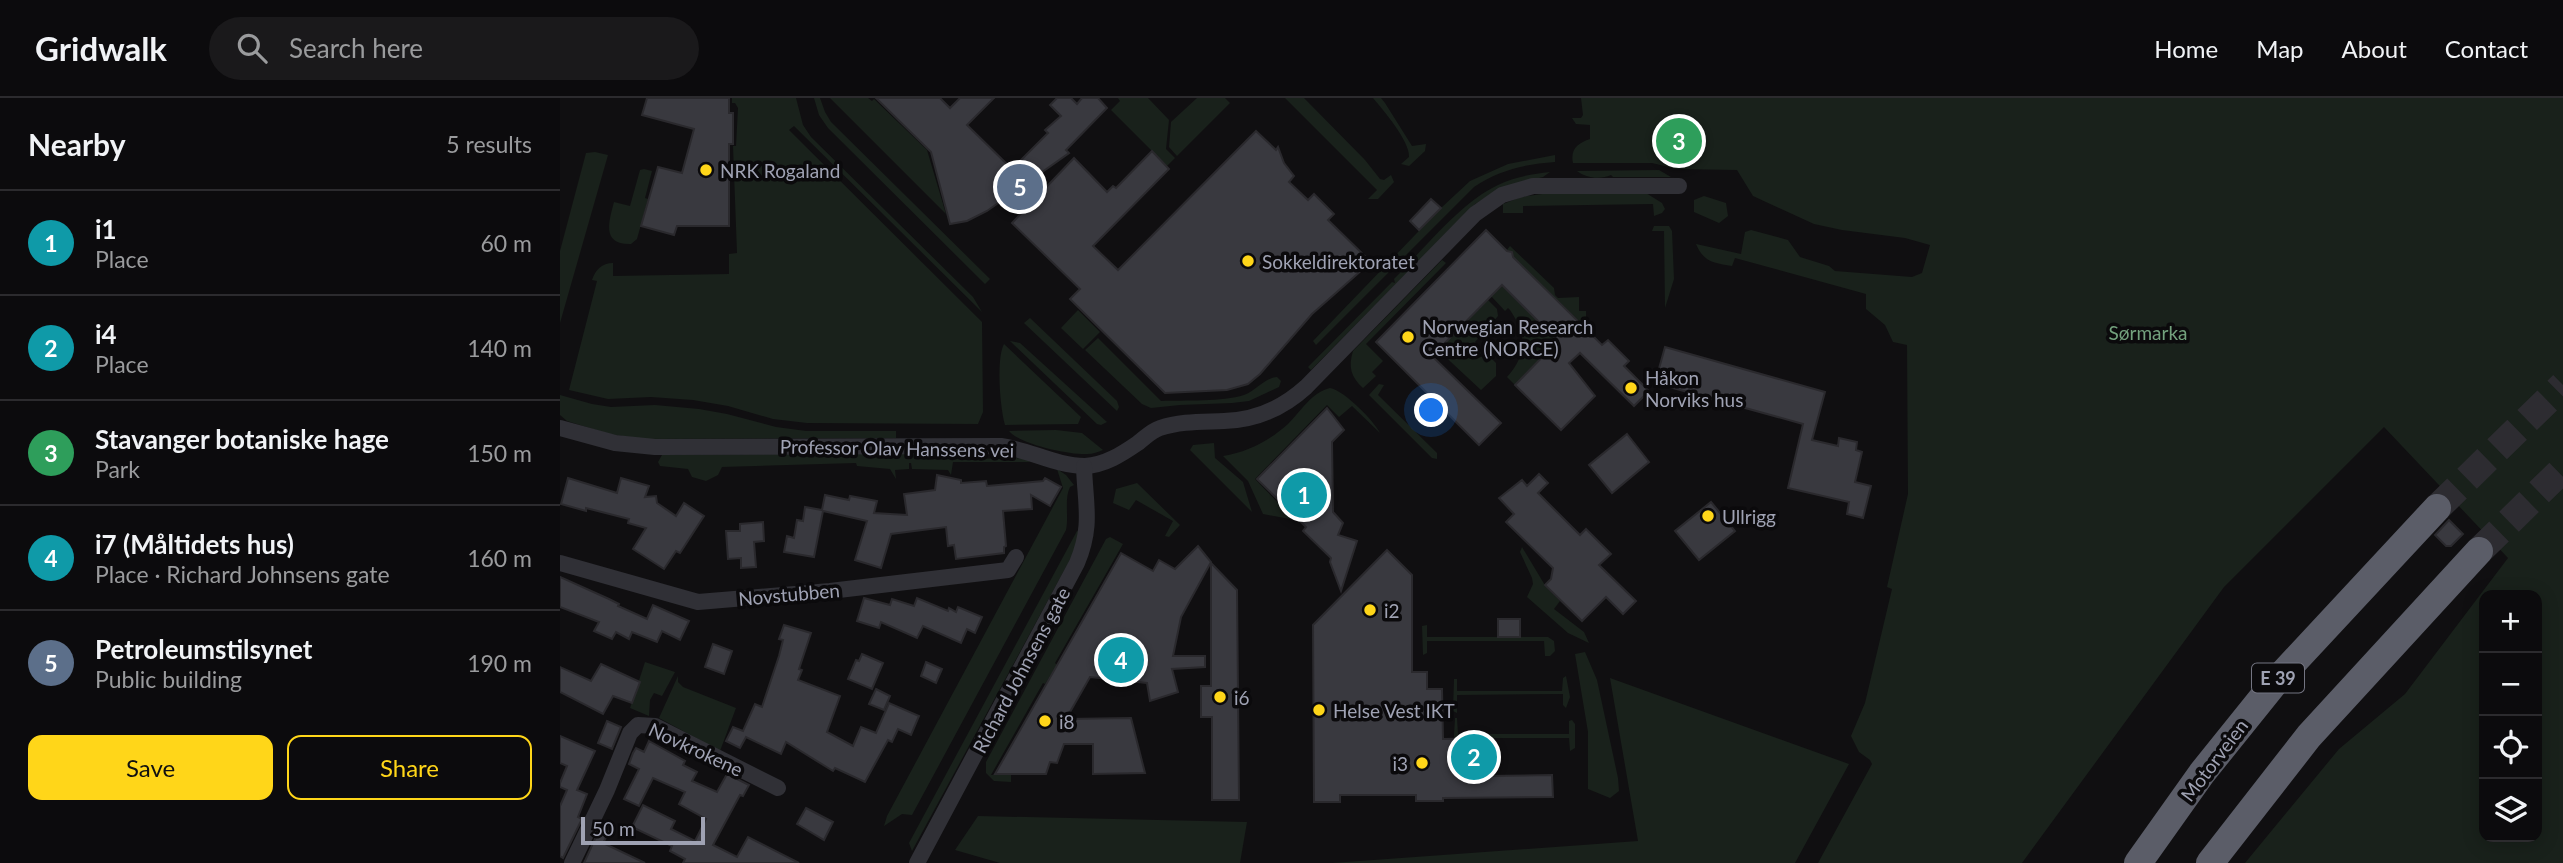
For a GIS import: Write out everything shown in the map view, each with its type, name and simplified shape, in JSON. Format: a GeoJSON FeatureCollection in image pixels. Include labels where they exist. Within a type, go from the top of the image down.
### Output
{"type":"FeatureCollection","features":[{"type":"Feature","properties":{"kind":"highway","name":"Motorveien"},"geometry":{"type":"LineString","coordinates":[[2138,863],[2202,773],[2276,681],[2437,508]]}},
{"type":"Feature","properties":{"kind":"highway"},"geometry":{"type":"LineString","coordinates":[[2210,863],[2309,736],[2479,551]]}},
{"type":"Feature","properties":{"kind":"street","name":"Professor Olav Hanssens vei"},"geometry":{"type":"LineString","coordinates":[[560,428],[615,443],[655,447],[1002,446],[1026,450],[1067,464],[1084,466],[1106,462],[1121,455],[1159,428],[1190,422],[1240,420],[1259,416],[1280,406],[1306,387],[1475,214],[1503,195],[1542,185],[1679,186]]}},
{"type":"Feature","properties":{"kind":"street","name":"Richard Johnsens gate"},"geometry":{"type":"LineString","coordinates":[[916,863],[1077,563],[1088,529],[1084,466]]}},
{"type":"Feature","properties":{"kind":"street","name":"Novstubben"},"geometry":{"type":"LineString","coordinates":[[560,563],[698,602],[830,591],[1008,570],[1016,557]]}},
{"type":"Feature","properties":{"kind":"street","name":"Novkrokene"},"geometry":{"type":"LineString","coordinates":[[572,863],[607,790],[630,733],[638,725],[655,726],[778,788]]}},
{"type":"Feature","properties":{"kind":"green space"},"geometry":{"type":"Polygon","coordinates":[[[732,98],[796,98],[803,125],[811,137],[973,297],[982,312],[794,126],[789,130],[982,322],[983,412],[978,424],[807,423],[773,419],[728,406],[693,400],[651,397],[608,399],[569,390],[597,281],[592,280],[600,268],[613,263],[613,276],[729,274],[729,254],[737,253],[733,146],[736,146],[738,108],[732,103],[732,98]]]}},
{"type":"Feature","properties":{"kind":"green space"},"geometry":{"type":"Polygon","coordinates":[[[814,98],[820,98],[831,122],[990,279],[985,284],[828,128],[819,115],[814,98]]]}},
{"type":"Feature","properties":{"kind":"green space"},"geometry":{"type":"Polygon","coordinates":[[[830,98],[874,99],[927,150],[946,214],[830,98]]]}},
{"type":"Feature","properties":{"kind":"green space"},"geometry":{"type":"Polygon","coordinates":[[[1118,98],[1148,98],[1169,120],[1166,149],[1175,158],[1167,166],[1111,110],[1120,101],[1118,98]]]}},
{"type":"Feature","properties":{"kind":"green space"},"geometry":{"type":"Polygon","coordinates":[[[1197,98],[1225,98],[1230,103],[1177,156],[1169,147],[1171,122],[1197,98]]]}},
{"type":"Feature","properties":{"kind":"green space"},"geometry":{"type":"Polygon","coordinates":[[[1285,98],[1304,98],[1380,179],[1384,180],[1391,175],[1394,182],[1378,199],[1368,199],[1377,190],[1285,98]]]}},
{"type":"Feature","properties":{"kind":"green space"},"geometry":{"type":"Polygon","coordinates":[[[1373,98],[1381,98],[1412,146],[1426,144],[1425,151],[1409,166],[1401,164],[1409,157],[1405,143],[1373,98]]]}},
{"type":"Feature","properties":{"kind":"green space","name":"Sørmarka"},"geometry":{"type":"Polygon","coordinates":[[[1581,98],[2563,98],[2563,863],[2245,863],[2339,749],[2405,694],[2479,596],[2479,842],[2542,842],[2542,590],[2484,590],[2508,558],[2384,427],[2224,587],[2022,863],[1818,863],[1872,764],[1859,752],[1851,736],[1865,703],[1892,589],[1887,587],[1908,494],[1907,345],[1893,342],[1885,325],[1866,309],[1866,294],[1735,258],[1732,266],[1715,263],[1706,259],[1696,244],[1741,254],[1745,232],[1751,230],[1788,240],[1800,257],[1829,266],[1835,271],[1912,277],[1922,273],[1930,245],[1905,238],[1814,224],[1753,196],[1737,170],[1677,169],[1652,163],[1573,163],[1576,147],[1590,139],[1590,125],[1576,124],[1572,118],[1581,118],[1581,98]]]}},
{"type":"Feature","properties":{"kind":"green space"},"geometry":{"type":"Polygon","coordinates":[[[586,153],[608,155],[560,323],[560,251],[586,153]]]}},
{"type":"Feature","properties":{"kind":"green space"},"geometry":{"type":"Polygon","coordinates":[[[1555,155],[1555,162],[1513,169],[1474,187],[1316,345],[1313,341],[1470,181],[1508,164],[1555,155]]]}},
{"type":"Feature","properties":{"kind":"green space"},"geometry":{"type":"Polygon","coordinates":[[[640,170],[652,171],[645,198],[648,199],[637,239],[631,244],[615,241],[609,230],[614,202],[630,206],[640,170]]]}},
{"type":"Feature","properties":{"kind":"green space"},"geometry":{"type":"Polygon","coordinates":[[[1659,170],[1671,177],[1593,177],[1577,171],[1659,170]]]}},
{"type":"Feature","properties":{"kind":"green space"},"geometry":{"type":"Polygon","coordinates":[[[1550,172],[1543,177],[1504,187],[1475,204],[1311,370],[1308,367],[1392,282],[1395,283],[1394,279],[1443,227],[1470,203],[1504,182],[1550,172]]]}},
{"type":"Feature","properties":{"kind":"green space"},"geometry":{"type":"Polygon","coordinates":[[[1549,193],[1646,193],[1662,203],[1665,209],[1654,216],[1653,204],[1523,206],[1523,213],[1503,213],[1503,204],[1521,197],[1549,193]]]}},
{"type":"Feature","properties":{"kind":"green space"},"geometry":{"type":"Polygon","coordinates":[[[1704,196],[1726,203],[1728,216],[1719,223],[1694,212],[1694,200],[1704,196]]]}},
{"type":"Feature","properties":{"kind":"green space"},"geometry":{"type":"Polygon","coordinates":[[[1654,226],[1669,226],[1672,231],[1674,279],[1665,308],[1664,231],[1652,231],[1654,226]]]}},
{"type":"Feature","properties":{"kind":"green space"},"geometry":{"type":"Polygon","coordinates":[[[1510,246],[1554,288],[1558,298],[1579,297],[1579,311],[1586,311],[1586,320],[1582,324],[1511,252],[1506,251],[1510,246]]]}},
{"type":"Feature","properties":{"kind":"green space"},"geometry":{"type":"Polygon","coordinates":[[[1442,260],[1446,263],[1366,344],[1383,361],[1372,372],[1376,376],[1363,388],[1352,371],[1353,351],[1442,260]]]}},
{"type":"Feature","properties":{"kind":"green space"},"geometry":{"type":"Polygon","coordinates":[[[1493,277],[1559,342],[1516,386],[1507,377],[1521,353],[1522,336],[1510,310],[1508,308],[1505,311],[1491,296],[1494,293],[1493,277]]]}},
{"type":"Feature","properties":{"kind":"green space"},"geometry":{"type":"Polygon","coordinates":[[[1488,300],[1497,309],[1498,316],[1475,342],[1487,354],[1474,357],[1449,354],[1468,358],[1488,355],[1496,363],[1496,376],[1481,390],[1437,349],[1441,345],[1444,347],[1440,342],[1446,342],[1488,300]]]}},
{"type":"Feature","properties":{"kind":"green space"},"geometry":{"type":"Polygon","coordinates":[[[1078,310],[1100,332],[1083,349],[1061,328],[1078,310]]]}},
{"type":"Feature","properties":{"kind":"green space"},"geometry":{"type":"Polygon","coordinates":[[[1030,318],[1117,401],[1117,411],[1024,323],[1030,318]]]}},
{"type":"Feature","properties":{"kind":"green space"},"geometry":{"type":"Polygon","coordinates":[[[1098,338],[1161,401],[1235,397],[1249,393],[1272,378],[1277,377],[1281,381],[1279,387],[1249,401],[1151,408],[1142,404],[1085,350],[1098,338]]]}},
{"type":"Feature","properties":{"kind":"green space"},"geometry":{"type":"Polygon","coordinates":[[[1010,341],[1020,343],[1107,422],[1097,424],[1010,341]]]}},
{"type":"Feature","properties":{"kind":"green space"},"geometry":{"type":"Polygon","coordinates":[[[1004,344],[1081,417],[1078,424],[1005,425],[1000,384],[1000,360],[1004,344]]]}},
{"type":"Feature","properties":{"kind":"green space"},"geometry":{"type":"Polygon","coordinates":[[[1379,384],[1384,385],[1378,395],[1437,453],[1437,459],[1432,458],[1369,395],[1379,384]]]}},
{"type":"Feature","properties":{"kind":"green space"},"geometry":{"type":"Polygon","coordinates":[[[1330,388],[1358,407],[1380,433],[1352,406],[1339,417],[1327,405],[1255,479],[1295,520],[1263,514],[1248,481],[1223,456],[1250,449],[1266,441],[1288,424],[1312,398],[1330,388]]]}},
{"type":"Feature","properties":{"kind":"green space"},"geometry":{"type":"Polygon","coordinates":[[[560,395],[611,407],[655,405],[699,409],[776,427],[806,431],[896,431],[896,438],[644,439],[609,434],[567,421],[560,415],[560,395]]]}},
{"type":"Feature","properties":{"kind":"green space"},"geometry":{"type":"Polygon","coordinates":[[[1056,430],[1082,433],[1103,450],[1087,454],[1057,451],[1023,440],[1009,431],[1056,430]]]}},
{"type":"Feature","properties":{"kind":"green space"},"geometry":{"type":"Polygon","coordinates":[[[1214,443],[1215,458],[1243,482],[1252,512],[1190,450],[1193,445],[1214,443]]]}},
{"type":"Feature","properties":{"kind":"green space"},"geometry":{"type":"Polygon","coordinates":[[[966,453],[967,459],[1023,458],[1030,462],[953,462],[951,475],[948,470],[912,469],[909,463],[909,469],[895,470],[896,479],[890,469],[857,466],[856,463],[722,467],[718,475],[706,481],[692,477],[688,469],[660,466],[658,462],[662,455],[966,453]]]}},
{"type":"Feature","properties":{"kind":"green space"},"geometry":{"type":"Polygon","coordinates":[[[1057,469],[1074,485],[1070,487],[1067,497],[1066,530],[912,815],[902,814],[884,826],[1063,488],[1057,469]]]}},
{"type":"Feature","properties":{"kind":"green space"},"geometry":{"type":"Polygon","coordinates":[[[1137,483],[1180,525],[1169,537],[1165,536],[1173,521],[1136,500],[1129,510],[1113,503],[1116,489],[1137,483]]]}},
{"type":"Feature","properties":{"kind":"green space"},"geometry":{"type":"Polygon","coordinates":[[[1077,531],[1081,532],[1072,556],[912,851],[909,843],[1077,531]]]}},
{"type":"Feature","properties":{"kind":"green space"},"geometry":{"type":"Polygon","coordinates":[[[1110,537],[1123,544],[1055,663],[1057,665],[1045,684],[1043,683],[991,775],[1011,775],[1011,782],[994,781],[986,773],[986,762],[1106,539],[1110,537]]]}},
{"type":"Feature","properties":{"kind":"green space"},"geometry":{"type":"Polygon","coordinates":[[[1522,547],[1546,587],[1560,601],[1554,609],[1584,632],[1589,643],[1568,633],[1527,597],[1533,584],[1520,552],[1522,547]]]}},
{"type":"Feature","properties":{"kind":"green space"},"geometry":{"type":"Polygon","coordinates":[[[1427,625],[1427,637],[1548,637],[1554,641],[1555,651],[1550,656],[1545,656],[1544,641],[1427,641],[1427,653],[1423,655],[1422,626],[1427,625]]]}},
{"type":"Feature","properties":{"kind":"green space"},"geometry":{"type":"Polygon","coordinates":[[[1585,652],[1597,680],[1618,778],[1619,791],[1610,798],[1588,789],[1588,732],[1575,654],[1585,652]]]}},
{"type":"Feature","properties":{"kind":"green space"},"geometry":{"type":"Polygon","coordinates":[[[645,662],[675,672],[662,696],[654,693],[650,700],[649,716],[630,708],[645,662]]]}},
{"type":"Feature","properties":{"kind":"green space"},"geometry":{"type":"Polygon","coordinates":[[[678,676],[678,682],[683,687],[736,708],[720,751],[659,718],[678,676]]]}},
{"type":"Feature","properties":{"kind":"green space"},"geometry":{"type":"Polygon","coordinates":[[[1566,676],[1570,697],[1566,708],[1563,705],[1563,694],[1457,695],[1457,713],[1453,711],[1454,679],[1457,679],[1457,691],[1562,691],[1563,678],[1566,676]]]}},
{"type":"Feature","properties":{"kind":"green space"},"geometry":{"type":"Polygon","coordinates":[[[1610,678],[1849,764],[1795,863],[1332,863],[1638,841],[1610,678]]]}},
{"type":"Feature","properties":{"kind":"green space"},"geometry":{"type":"Polygon","coordinates":[[[1455,718],[1458,734],[1569,734],[1569,721],[1572,720],[1575,724],[1575,748],[1570,751],[1569,738],[1459,738],[1458,755],[1453,752],[1455,718]]]}},
{"type":"Feature","properties":{"kind":"green space"},"geometry":{"type":"Polygon","coordinates":[[[978,816],[1247,822],[1240,863],[1000,863],[955,850],[978,816]]]}},
{"type":"Feature","properties":{"kind":"building","name":"NRK Rogaland"},"geometry":{"type":"Polygon","coordinates":[[[647,98],[729,98],[729,113],[733,113],[733,144],[729,144],[729,226],[677,226],[674,235],[641,226],[658,167],[682,173],[694,129],[642,115],[647,98]]]}},
{"type":"Feature","properties":{"kind":"building"},"geometry":{"type":"Polygon","coordinates":[[[876,98],[940,98],[950,108],[960,98],[994,98],[967,125],[1012,169],[1048,133],[1045,130],[1061,116],[1050,105],[1057,98],[1071,98],[1077,104],[1082,98],[1098,98],[1107,108],[1066,150],[1069,153],[987,211],[967,221],[950,224],[931,152],[876,98]]]}},
{"type":"Feature","properties":{"kind":"building","name":"Sokkeldirektoratet"},"geometry":{"type":"Polygon","coordinates":[[[1256,131],[1276,150],[1278,147],[1284,163],[1294,176],[1289,182],[1308,200],[1314,194],[1334,214],[1328,220],[1371,262],[1312,314],[1260,374],[1248,384],[1227,390],[1165,393],[1070,299],[1080,289],[1012,223],[1074,158],[1107,192],[1113,186],[1116,188],[1152,151],[1169,169],[1093,246],[1118,270],[1256,131]]]}},
{"type":"Feature","properties":{"kind":"building"},"geometry":{"type":"Polygon","coordinates":[[[1431,199],[1441,208],[1419,230],[1410,221],[1431,199]]]}},
{"type":"Feature","properties":{"kind":"building","name":"Norwegian Research Centre (NORCE)"},"geometry":{"type":"Polygon","coordinates":[[[1486,230],[1507,251],[1512,252],[1513,257],[1602,345],[1608,340],[1629,361],[1624,366],[1649,391],[1634,406],[1580,353],[1569,363],[1595,396],[1561,430],[1515,385],[1558,341],[1502,285],[1432,356],[1501,423],[1479,445],[1376,342],[1486,230]]]}},
{"type":"Feature","properties":{"kind":"building"},"geometry":{"type":"Polygon","coordinates":[[[1665,347],[1825,392],[1812,440],[1838,446],[1839,438],[1857,442],[1856,450],[1862,452],[1855,482],[1871,486],[1863,518],[1847,514],[1849,502],[1788,488],[1803,424],[1655,383],[1665,347]]]}},
{"type":"Feature","properties":{"kind":"building"},"geometry":{"type":"Polygon","coordinates":[[[1327,408],[1344,430],[1332,442],[1333,512],[1343,523],[1338,535],[1357,541],[1341,591],[1330,562],[1331,558],[1303,531],[1306,527],[1257,479],[1327,408]]]}},
{"type":"Feature","properties":{"kind":"building"},"geometry":{"type":"Polygon","coordinates":[[[1627,434],[1649,462],[1612,493],[1589,465],[1627,434]]]}},
{"type":"Feature","properties":{"kind":"building"},"geometry":{"type":"Polygon","coordinates":[[[1539,474],[1548,483],[1538,493],[1580,535],[1586,529],[1611,554],[1599,565],[1636,601],[1623,614],[1606,597],[1582,621],[1545,585],[1551,579],[1553,568],[1506,522],[1514,514],[1499,498],[1522,480],[1527,486],[1539,474]]]}},
{"type":"Feature","properties":{"kind":"building"},"geometry":{"type":"Polygon","coordinates":[[[937,475],[961,480],[961,483],[986,481],[987,486],[1043,481],[1045,478],[1061,487],[1050,506],[1031,495],[1032,509],[1003,511],[1006,546],[1004,553],[956,559],[954,545],[948,546],[946,527],[891,534],[881,568],[855,560],[867,521],[823,511],[814,557],[784,552],[787,536],[794,538],[797,520],[803,521],[805,507],[822,510],[825,495],[849,500],[850,496],[877,501],[874,513],[907,515],[904,494],[935,490],[937,475]]]}},
{"type":"Feature","properties":{"kind":"building"},"geometry":{"type":"Polygon","coordinates":[[[568,478],[617,493],[621,478],[649,486],[645,497],[656,496],[657,503],[676,516],[684,503],[704,516],[680,553],[676,551],[664,569],[633,549],[646,528],[628,523],[629,519],[561,504],[568,478]]]}},
{"type":"Feature","properties":{"kind":"building","name":"Ullrigg"},"geometry":{"type":"Polygon","coordinates":[[[1711,502],[1735,531],[1699,560],[1675,531],[1711,502]]]}},
{"type":"Feature","properties":{"kind":"building"},"geometry":{"type":"Polygon","coordinates":[[[2449,520],[2463,534],[2451,546],[2446,546],[2435,535],[2449,520]]]}},
{"type":"Feature","properties":{"kind":"building"},"geometry":{"type":"Polygon","coordinates":[[[763,522],[764,541],[754,542],[756,567],[741,568],[741,558],[728,559],[726,531],[740,531],[740,524],[763,522]]]}},
{"type":"Feature","properties":{"kind":"building"},"geometry":{"type":"Polygon","coordinates":[[[1198,546],[1211,562],[1181,617],[1173,656],[1205,656],[1205,667],[1172,669],[1178,692],[1150,701],[1147,683],[1090,677],[1066,719],[1131,718],[1145,773],[1093,774],[1093,744],[1064,744],[1057,763],[1050,762],[1046,774],[995,774],[1121,553],[1153,571],[1159,560],[1175,569],[1198,546]]]}},
{"type":"Feature","properties":{"kind":"building"},"geometry":{"type":"Polygon","coordinates":[[[1387,550],[1412,575],[1412,672],[1427,672],[1427,689],[1442,689],[1443,739],[1484,738],[1485,776],[1552,775],[1553,797],[1443,798],[1443,801],[1416,801],[1416,795],[1340,795],[1340,802],[1314,802],[1313,625],[1387,550]]]}},
{"type":"Feature","properties":{"kind":"building","name":"i6"},"geometry":{"type":"Polygon","coordinates":[[[1211,563],[1237,590],[1239,800],[1212,800],[1212,717],[1201,717],[1201,686],[1211,686],[1211,563]]]}},
{"type":"Feature","properties":{"kind":"building"},"geometry":{"type":"Polygon","coordinates":[[[560,577],[647,619],[653,605],[689,621],[680,640],[662,631],[657,642],[632,632],[629,639],[616,632],[612,639],[594,631],[599,622],[560,607],[560,577]]]}},
{"type":"Feature","properties":{"kind":"building"},"geometry":{"type":"Polygon","coordinates":[[[864,598],[890,605],[892,599],[914,606],[917,598],[948,611],[949,608],[956,612],[958,607],[982,617],[975,633],[967,629],[961,643],[923,626],[917,638],[881,622],[879,628],[857,621],[864,598]]]}},
{"type":"Feature","properties":{"kind":"building"},"geometry":{"type":"Polygon","coordinates":[[[1498,619],[1520,619],[1520,637],[1498,637],[1498,619]]]}},
{"type":"Feature","properties":{"kind":"building"},"geometry":{"type":"Polygon","coordinates":[[[784,625],[811,633],[798,680],[840,696],[827,732],[853,746],[861,727],[876,733],[889,703],[919,716],[911,735],[898,729],[892,742],[888,740],[865,782],[835,768],[833,771],[786,742],[781,754],[746,737],[740,748],[726,741],[733,727],[743,731],[755,704],[762,707],[779,656],[783,640],[779,639],[784,625]]]}},
{"type":"Feature","properties":{"kind":"building"},"geometry":{"type":"Polygon","coordinates":[[[713,644],[732,651],[724,674],[705,667],[713,644]]]}},
{"type":"Feature","properties":{"kind":"building"},"geometry":{"type":"Polygon","coordinates":[[[862,654],[883,663],[872,689],[848,679],[856,660],[859,661],[862,654]]]}},
{"type":"Feature","properties":{"kind":"building"},"geometry":{"type":"Polygon","coordinates":[[[926,662],[942,669],[936,683],[921,676],[926,662]]]}},
{"type":"Feature","properties":{"kind":"building"},"geometry":{"type":"Polygon","coordinates":[[[601,664],[640,682],[632,703],[613,696],[603,714],[560,692],[560,667],[591,681],[601,664]]]}},
{"type":"Feature","properties":{"kind":"building"},"geometry":{"type":"Polygon","coordinates":[[[876,689],[890,696],[884,710],[869,704],[876,689]]]}},
{"type":"Feature","properties":{"kind":"building"},"geometry":{"type":"Polygon","coordinates":[[[607,721],[621,727],[612,749],[598,743],[607,721]]]}},
{"type":"Feature","properties":{"kind":"building"},"geometry":{"type":"Polygon","coordinates":[[[560,736],[595,751],[577,790],[587,794],[578,817],[582,819],[563,858],[560,856],[560,806],[567,790],[560,787],[560,783],[567,766],[560,763],[560,736]]]}},
{"type":"Feature","properties":{"kind":"building"},"geometry":{"type":"Polygon","coordinates":[[[649,741],[685,761],[683,765],[697,772],[692,781],[717,792],[727,774],[749,785],[743,796],[740,795],[713,845],[737,857],[748,837],[799,863],[683,863],[685,859],[670,851],[672,846],[632,827],[643,805],[675,821],[671,829],[695,841],[706,819],[679,804],[685,792],[653,778],[639,806],[624,799],[639,769],[629,764],[633,753],[636,748],[644,752],[649,741]]]}},
{"type":"Feature","properties":{"kind":"building"},"geometry":{"type":"Polygon","coordinates":[[[806,808],[833,822],[824,840],[797,824],[806,808]]]}},
{"type":"Feature","properties":{"kind":"building"},"geometry":{"type":"Polygon","coordinates":[[[600,828],[609,832],[603,843],[645,863],[584,863],[600,828]]]}},
{"type":"Feature","properties":{"kind":"tunnel"},"geometry":{"type":"LineString","coordinates":[[2437,508],[2563,385]]}},
{"type":"Feature","properties":{"kind":"tunnel"},"geometry":{"type":"LineString","coordinates":[[2479,551],[2563,469]]}},
{"type":"Feature","properties":{"kind":"place","name":"Stavanger botaniske hage"},"geometry":{"type":"Point","coordinates":[1679,141]}},
{"type":"Feature","properties":{"kind":"place","name":"NRK Rogaland"},"geometry":{"type":"Point","coordinates":[706,170]}},
{"type":"Feature","properties":{"kind":"place","name":"Petroleumstilsynet"},"geometry":{"type":"Point","coordinates":[1020,187]}},
{"type":"Feature","properties":{"kind":"place","name":"Sokkeldirektoratet"},"geometry":{"type":"Point","coordinates":[1248,261]}},
{"type":"Feature","properties":{"kind":"place","name":"Norwegian Research Centre (NORCE)"},"geometry":{"type":"Point","coordinates":[1408,337]}},
{"type":"Feature","properties":{"kind":"place","name":"Håkon Norviks hus"},"geometry":{"type":"Point","coordinates":[1631,388]}},
{"type":"Feature","properties":{"kind":"place","name":"i1"},"geometry":{"type":"Point","coordinates":[1304,495]}},
{"type":"Feature","properties":{"kind":"place","name":"Ullrigg"},"geometry":{"type":"Point","coordinates":[1708,516]}},
{"type":"Feature","properties":{"kind":"place","name":"i2"},"geometry":{"type":"Point","coordinates":[1370,610]}},
{"type":"Feature","properties":{"kind":"place","name":"i7 (Måltidets hus)"},"geometry":{"type":"Point","coordinates":[1121,660]}},
{"type":"Feature","properties":{"kind":"place","name":"i6"},"geometry":{"type":"Point","coordinates":[1220,697]}},
{"type":"Feature","properties":{"kind":"place","name":"Helse Vest IKT"},"geometry":{"type":"Point","coordinates":[1319,710]}},
{"type":"Feature","properties":{"kind":"place","name":"i8"},"geometry":{"type":"Point","coordinates":[1045,721]}},
{"type":"Feature","properties":{"kind":"place","name":"i4"},"geometry":{"type":"Point","coordinates":[1474,757]}},
{"type":"Feature","properties":{"kind":"place","name":"i3"},"geometry":{"type":"Point","coordinates":[1422,763]}}]}
